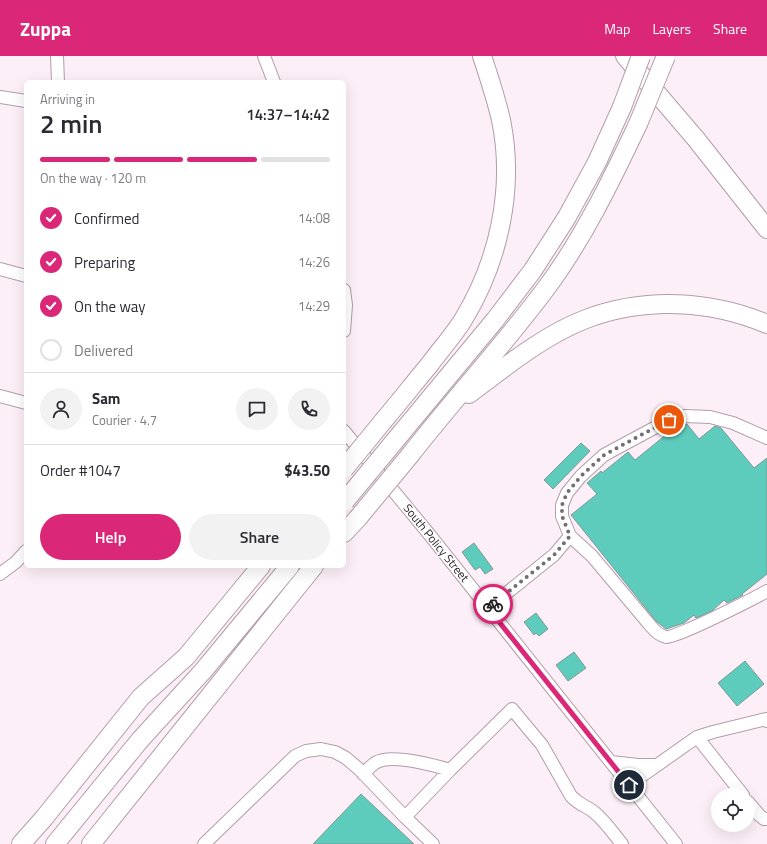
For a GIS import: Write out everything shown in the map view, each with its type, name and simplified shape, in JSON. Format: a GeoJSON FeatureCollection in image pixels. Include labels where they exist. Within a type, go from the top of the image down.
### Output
{"type":"FeatureCollection","features":[{"type":"Feature","properties":{"kind":"highway"},"geometry":{"type":"LineString","coordinates":[[346,467],[462,321],[484,280],[492,258],[498,236],[505,190],[504,144],[501,121],[482,56]]}},
{"type":"Feature","properties":{"kind":"highway"},"geometry":{"type":"LineString","coordinates":[[625,56],[696,139],[767,229]]}},
{"type":"Feature","properties":{"kind":"highway"},"geometry":{"type":"LineString","coordinates":[[346,500],[495,320],[533,270],[567,217],[597,162],[622,107],[641,56]]}},
{"type":"Feature","properties":{"kind":"highway"},"geometry":{"type":"LineString","coordinates":[[346,531],[411,454],[544,290],[580,236],[611,181],[638,124],[666,56]]}},
{"type":"Feature","properties":{"kind":"highway"},"geometry":{"type":"LineString","coordinates":[[447,410],[519,356],[557,333],[585,319],[612,311],[641,306],[666,304],[697,305],[745,315],[767,324]]}},
{"type":"Feature","properties":{"kind":"highway"},"geometry":{"type":"LineString","coordinates":[[140,740],[186,658],[259,568]]}},
{"type":"Feature","properties":{"kind":"highway"},"geometry":{"type":"LineString","coordinates":[[54,844],[140,740],[203,671],[288,568]]}},
{"type":"Feature","properties":{"kind":"highway"},"geometry":{"type":"LineString","coordinates":[[91,844],[312,568]]}},
{"type":"Feature","properties":{"kind":"highway"},"geometry":{"type":"LineString","coordinates":[[21,844],[44,818],[141,697],[186,658]]}},
{"type":"Feature","properties":{"kind":"street"},"geometry":{"type":"LineString","coordinates":[[57,56],[58,80]]}},
{"type":"Feature","properties":{"kind":"street"},"geometry":{"type":"LineString","coordinates":[[264,56],[273,80]]}},
{"type":"Feature","properties":{"kind":"street"},"geometry":{"type":"LineString","coordinates":[[0,97],[24,102]]}},
{"type":"Feature","properties":{"kind":"street"},"geometry":{"type":"LineString","coordinates":[[0,269],[24,275]]}},
{"type":"Feature","properties":{"kind":"street"},"geometry":{"type":"LineString","coordinates":[[0,396],[24,402]]}},
{"type":"Feature","properties":{"kind":"street"},"geometry":{"type":"LineString","coordinates":[[767,438],[733,423],[710,417],[685,416],[669,420],[604,455],[581,476],[567,493],[562,505],[562,516],[570,536],[592,556],[649,624],[665,637],[670,637],[689,629],[754,599],[767,591]]}},
{"type":"Feature","properties":{"kind":"street","name":"South Policy Street"},"geometry":{"type":"LineString","coordinates":[[346,433],[429,534],[676,844]]}},
{"type":"Feature","properties":{"kind":"street"},"geometry":{"type":"LineString","coordinates":[[488,608],[554,555],[570,536]]}},
{"type":"Feature","properties":{"kind":"street"},"geometry":{"type":"LineString","coordinates":[[0,574],[16,562],[24,553]]}},
{"type":"Feature","properties":{"kind":"street"},"geometry":{"type":"LineString","coordinates":[[405,817],[512,708],[542,745],[571,796],[577,803],[593,811],[600,817],[622,844]]}},
{"type":"Feature","properties":{"kind":"street"},"geometry":{"type":"LineString","coordinates":[[629,785],[697,737],[766,719],[767,721]]}},
{"type":"Feature","properties":{"kind":"street"},"geometry":{"type":"LineString","coordinates":[[697,737],[737,788]]}},
{"type":"Feature","properties":{"kind":"street"},"geometry":{"type":"LineString","coordinates":[[204,844],[295,756],[306,751],[320,748],[335,752],[346,758],[364,774],[433,844]]}},
{"type":"Feature","properties":{"kind":"street"},"geometry":{"type":"LineString","coordinates":[[364,774],[374,763],[380,760],[390,759],[409,760],[450,770]]}},
{"type":"Feature","properties":{"kind":"street"},"geometry":{"type":"LineString","coordinates":[[611,762],[638,765],[657,765]]}},
{"type":"Feature","properties":{"kind":"street"},"geometry":{"type":"LineString","coordinates":[[755,811],[759,816],[767,819]]}},
{"type":"Feature","properties":{"kind":"building"},"geometry":{"type":"Polygon","coordinates":[[[687,424],[699,439],[715,426],[721,428],[754,468],[767,458],[767,574],[742,594],[743,595],[727,603],[724,600],[712,611],[696,618],[694,615],[684,623],[666,629],[656,621],[571,515],[597,494],[587,483],[601,471],[602,473],[628,452],[635,460],[678,425],[687,424]]]}},
{"type":"Feature","properties":{"kind":"building"},"geometry":{"type":"Polygon","coordinates":[[[581,443],[590,451],[553,489],[544,480],[581,443]]]}},
{"type":"Feature","properties":{"kind":"building"},"geometry":{"type":"Polygon","coordinates":[[[474,543],[493,569],[485,574],[480,567],[475,570],[462,552],[474,543]]]}},
{"type":"Feature","properties":{"kind":"building"},"geometry":{"type":"Polygon","coordinates":[[[536,613],[548,629],[539,636],[536,633],[534,635],[524,622],[536,613]]]}},
{"type":"Feature","properties":{"kind":"building"},"geometry":{"type":"Polygon","coordinates":[[[574,652],[586,668],[568,681],[556,665],[574,652]]]}},
{"type":"Feature","properties":{"kind":"building"},"geometry":{"type":"Polygon","coordinates":[[[745,661],[764,684],[737,706],[718,683],[745,661]]]}},
{"type":"Feature","properties":{"kind":"building"},"geometry":{"type":"Polygon","coordinates":[[[361,794],[414,844],[313,844],[361,794]]]}},
{"type":"Feature","properties":{"kind":"way so far"},"geometry":{"type":"LineString","coordinates":[[493,604],[554,555],[570,536],[562,516],[562,505],[567,493],[581,476],[604,455],[669,420]]}},
{"type":"Feature","properties":{"kind":"route"},"geometry":{"type":"LineString","coordinates":[[493,604],[488,608],[629,785]]}}]}
